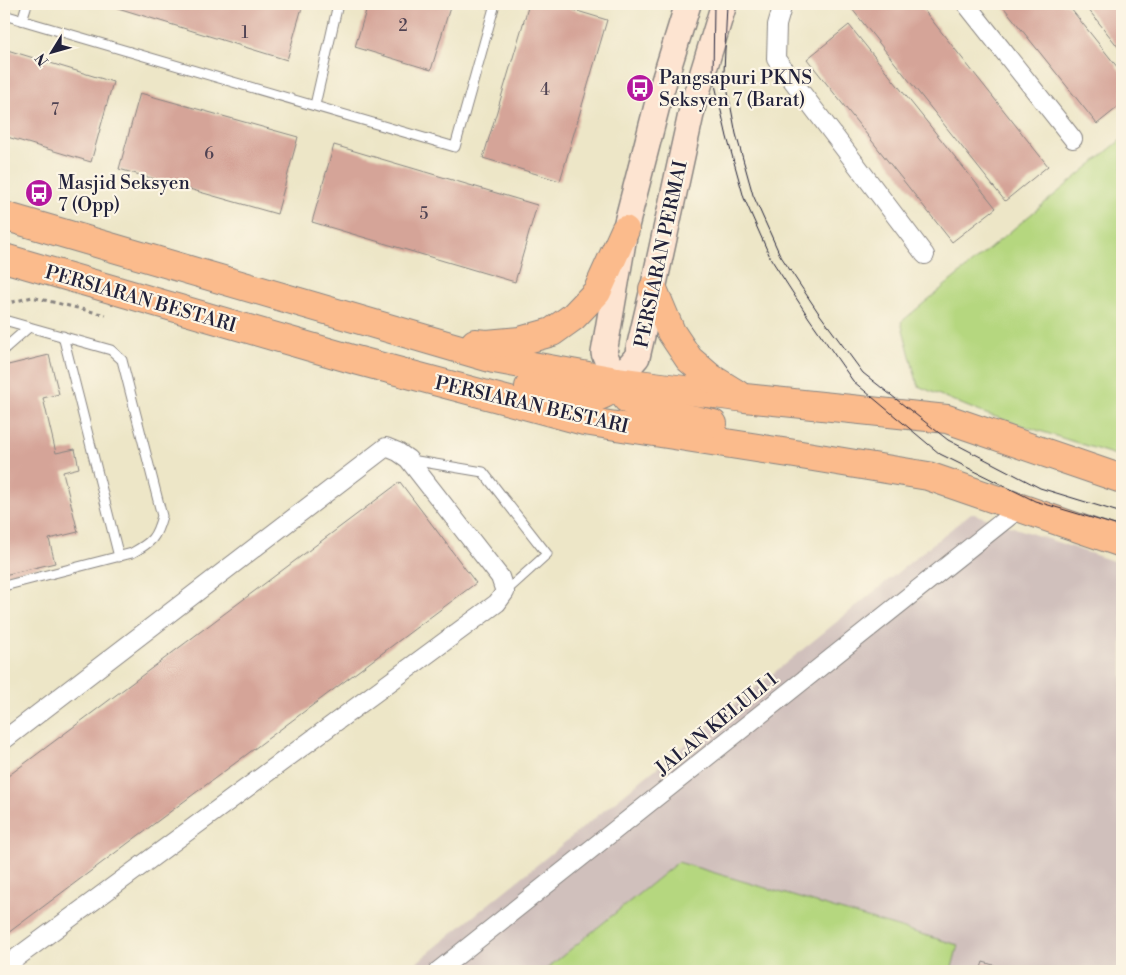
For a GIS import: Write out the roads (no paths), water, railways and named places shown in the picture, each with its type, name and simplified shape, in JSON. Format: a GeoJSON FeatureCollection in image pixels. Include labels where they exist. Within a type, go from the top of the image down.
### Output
{"type":"FeatureCollection","features":[{"type":"Feature","properties":{"kind":"main road","name":"PERSIARAN PERMAI"},"geometry":{"type":"LineString","coordinates":[[688,4],[660,94],[625,230],[604,353],[616,381],[638,358],[693,105],[724,4]]}},
{"type":"Feature","properties":{"kind":"main road","name":"PERSIARAN BESTARI"},"geometry":{"type":"LineString","coordinates":[[4,216],[494,358],[616,381],[744,398],[947,419],[1122,479]]}},
{"type":"Feature","properties":{"kind":"main road"},"geometry":{"type":"LineString","coordinates":[[428,339],[487,344],[520,341],[552,332],[573,317],[597,292],[625,230]]}},
{"type":"Feature","properties":{"kind":"main road","name":"PERSIARAN BESTARI"},"geometry":{"type":"LineString","coordinates":[[4,258],[352,359],[584,420],[928,476],[1122,543]]}},
{"type":"Feature","properties":{"kind":"main road"},"geometry":{"type":"LineString","coordinates":[[654,289],[671,332],[689,360],[711,378],[744,398]]}},
{"type":"Feature","properties":{"kind":"main road"},"geometry":{"type":"LineString","coordinates":[[352,359],[400,357],[588,401],[604,394],[616,381],[628,399],[649,410],[737,429],[789,453]]}},
{"type":"Feature","properties":{"kind":"street"},"geometry":{"type":"LineString","coordinates":[[783,4],[777,25],[776,59],[924,255]]}},
{"type":"Feature","properties":{"kind":"street"},"geometry":{"type":"LineString","coordinates":[[966,4],[1073,139]]}},
{"type":"Feature","properties":{"kind":"street"},"geometry":{"type":"LineString","coordinates":[[4,740],[386,448],[398,452],[408,459],[500,578],[505,592],[497,603],[4,968]]}},
{"type":"Feature","properties":{"kind":"street","name":"JALAN KELULI 1"},"geometry":{"type":"LineString","coordinates":[[438,971],[1021,507]]}},
{"type":"Feature","properties":{"kind":"lane"},"geometry":{"type":"LineString","coordinates":[[22,20],[27,4]]}},
{"type":"Feature","properties":{"kind":"lane"},"geometry":{"type":"LineString","coordinates":[[315,105],[338,4]]}},
{"type":"Feature","properties":{"kind":"lane"},"geometry":{"type":"LineString","coordinates":[[4,15],[455,146],[495,4]]}},
{"type":"Feature","properties":{"kind":"lane"},"geometry":{"type":"LineString","coordinates":[[4,320],[111,350],[122,360],[162,516],[158,532],[147,545],[132,553],[4,586]]}},
{"type":"Feature","properties":{"kind":"lane"},"geometry":{"type":"LineString","coordinates":[[4,349],[29,327]]}},
{"type":"Feature","properties":{"kind":"lane"},"geometry":{"type":"LineString","coordinates":[[63,336],[119,557]]}},
{"type":"Feature","properties":{"kind":"lane"},"geometry":{"type":"LineString","coordinates":[[408,459],[483,472],[547,554],[505,592]]}},
{"type":"Feature","properties":{"kind":"tram line"},"geometry":{"type":"LineString","coordinates":[[714,4],[713,76],[744,198],[771,259],[853,381],[940,454],[1035,501],[1122,527]]}},
{"type":"Feature","properties":{"kind":"tram line"},"geometry":{"type":"LineString","coordinates":[[727,4],[724,72],[736,134],[753,195],[780,255],[818,312],[863,373],[948,440],[1040,488],[1122,513]]}},
{"type":"Feature","properties":{"kind":"place","name":"Pangsapuri PKNS Seksyen 7 (Barat)"},"geometry":{"type":"Point","coordinates":[640,88]}},
{"type":"Feature","properties":{"kind":"place","name":"Masjid Seksyen 7 (Opp)"},"geometry":{"type":"Point","coordinates":[39,193]}}]}
